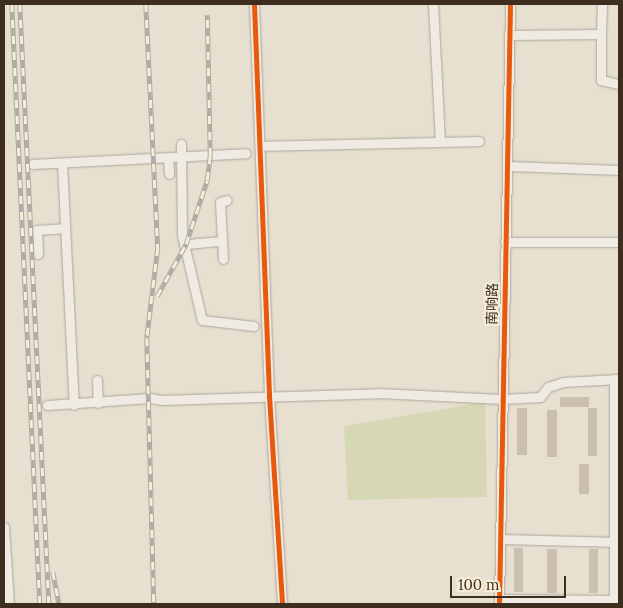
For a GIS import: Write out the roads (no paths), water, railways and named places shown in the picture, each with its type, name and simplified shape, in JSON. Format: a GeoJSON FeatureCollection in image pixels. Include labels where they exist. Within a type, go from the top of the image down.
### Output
{"type":"FeatureCollection","features":[{"type":"Feature","properties":{"kind":"street"},"geometry":{"type":"LineString","coordinates":[[254,4],[269,396],[282,604]]}},
{"type":"Feature","properties":{"kind":"street"},"geometry":{"type":"LineString","coordinates":[[433,4],[440,142]]}},
{"type":"Feature","properties":{"kind":"street","name":"南响路"},"geometry":{"type":"LineString","coordinates":[[499,602],[510,4]]}},
{"type":"Feature","properties":{"kind":"street"},"geometry":{"type":"LineString","coordinates":[[602,4],[601,80],[619,84]]}},
{"type":"Feature","properties":{"kind":"street"},"geometry":{"type":"LineString","coordinates":[[509,35],[601,34]]}},
{"type":"Feature","properties":{"kind":"street"},"geometry":{"type":"LineString","coordinates":[[260,146],[479,141]]}},
{"type":"Feature","properties":{"kind":"street"},"geometry":{"type":"LineString","coordinates":[[181,144],[180,156],[186,244],[202,320],[254,326]]}},
{"type":"Feature","properties":{"kind":"street"},"geometry":{"type":"LineString","coordinates":[[32,164],[246,153]]}},
{"type":"Feature","properties":{"kind":"street"},"geometry":{"type":"LineString","coordinates":[[168,158],[169,174]]}},
{"type":"Feature","properties":{"kind":"street"},"geometry":{"type":"LineString","coordinates":[[62,163],[67,218],[63,228],[74,405]]}},
{"type":"Feature","properties":{"kind":"street"},"geometry":{"type":"LineString","coordinates":[[509,166],[619,170]]}},
{"type":"Feature","properties":{"kind":"street"},"geometry":{"type":"LineString","coordinates":[[223,260],[220,202],[227,200]]}},
{"type":"Feature","properties":{"kind":"street"},"geometry":{"type":"LineString","coordinates":[[38,254],[37,230],[63,228]]}},
{"type":"Feature","properties":{"kind":"street"},"geometry":{"type":"LineString","coordinates":[[186,244],[222,240]]}},
{"type":"Feature","properties":{"kind":"street"},"geometry":{"type":"LineString","coordinates":[[505,242],[619,242]]}},
{"type":"Feature","properties":{"kind":"street"},"geometry":{"type":"LineString","coordinates":[[47,404],[74,405],[150,398],[161,400],[379,393],[502,399],[540,397],[548,387],[563,382],[617,379],[617,542],[614,602],[499,602]]}},
{"type":"Feature","properties":{"kind":"street"},"geometry":{"type":"LineString","coordinates":[[97,380],[98,403]]}},
{"type":"Feature","properties":{"kind":"street"},"geometry":{"type":"LineString","coordinates":[[4,526],[10,604]]}},
{"type":"Feature","properties":{"kind":"street"},"geometry":{"type":"LineString","coordinates":[[500,539],[617,542]]}},
{"type":"Feature","properties":{"kind":"railway"},"geometry":{"type":"LineString","coordinates":[[12,4],[40,604]]}},
{"type":"Feature","properties":{"kind":"railway"},"geometry":{"type":"LineString","coordinates":[[20,4],[49,604]]}},
{"type":"Feature","properties":{"kind":"railway"},"geometry":{"type":"LineString","coordinates":[[146,4],[158,248],[147,338],[154,604]]}},
{"type":"Feature","properties":{"kind":"railway"},"geometry":{"type":"LineString","coordinates":[[157,296],[186,244],[207,180],[210,156],[207,15]]}},
{"type":"Feature","properties":{"kind":"railway"},"geometry":{"type":"LineString","coordinates":[[53,572],[59,604]]}}]}
